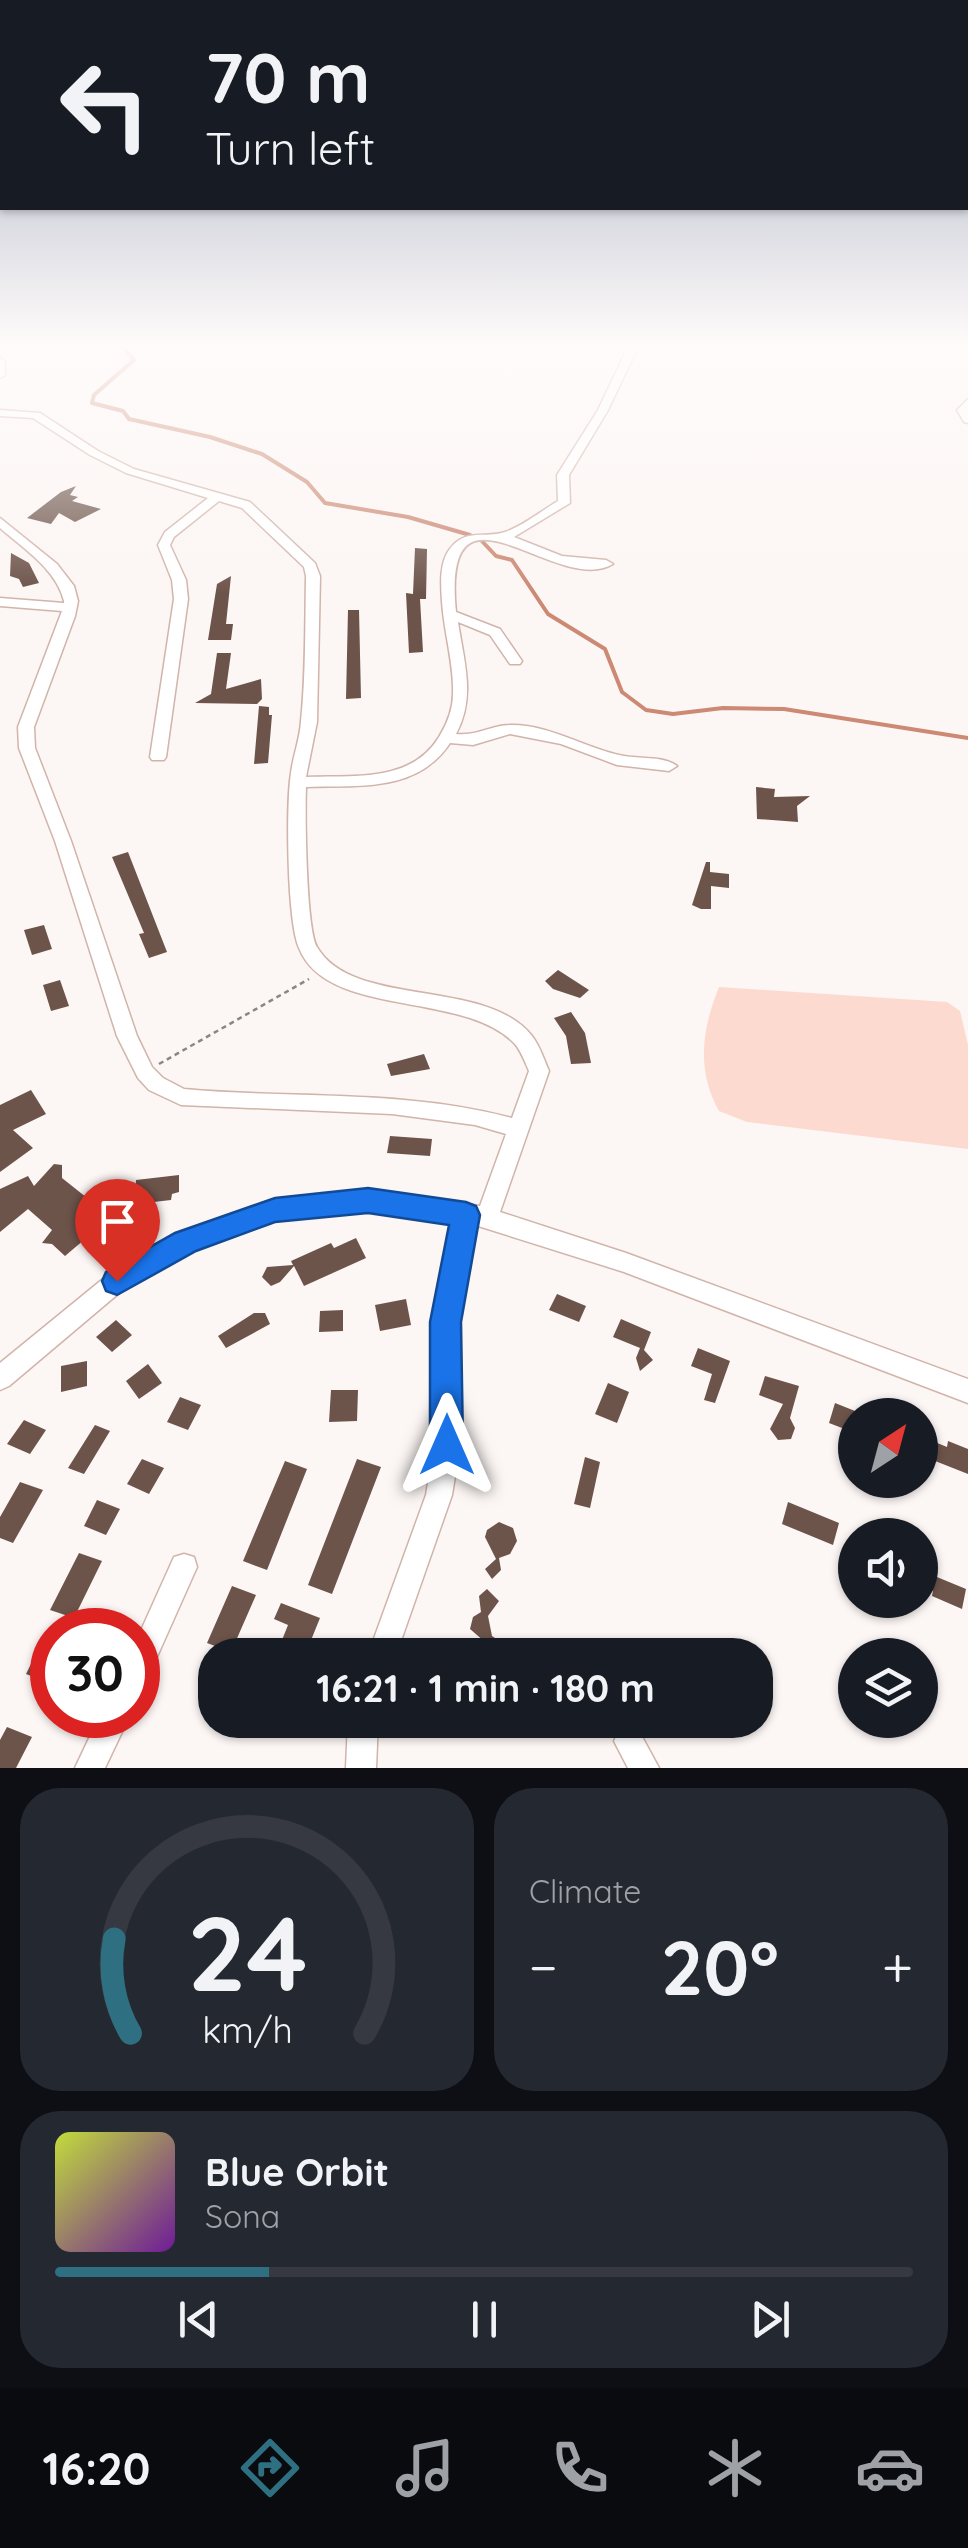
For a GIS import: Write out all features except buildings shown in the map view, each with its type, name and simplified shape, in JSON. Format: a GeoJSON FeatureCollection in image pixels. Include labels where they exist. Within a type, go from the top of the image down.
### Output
{"type":"FeatureCollection","features":[{"type":"Feature","properties":{"kind":"street"},"geometry":{"type":"LineString","coordinates":[[58,430],[130,471],[256,511],[302,555],[314,576],[309,725],[298,782],[303,935],[315,960],[352,984],[458,1004],[494,1019],[529,1044],[539,1071],[532,1099],[477,1216],[445,1322],[447,1445],[439,1495],[388,1638]]}},
{"type":"Feature","properties":{"kind":"street"},"geometry":{"type":"LineString","coordinates":[[504,538],[564,503],[563,476],[590,430]]}},
{"type":"Feature","properties":{"kind":"street"},"geometry":{"type":"LineString","coordinates":[[158,757],[181,600],[179,580],[164,545],[169,535],[217,496]]}},
{"type":"Feature","properties":{"kind":"street"},"geometry":{"type":"LineString","coordinates":[[0,522],[63,578],[72,601],[29,718],[26,748],[63,841],[127,1036],[145,1072],[156,1084],[181,1097],[426,1109],[488,1118],[516,1128]]}},
{"type":"Feature","properties":{"kind":"street"},"geometry":{"type":"LineString","coordinates":[[298,782],[399,775],[427,763],[446,738],[457,719],[461,694],[451,616],[450,555],[458,545],[474,538],[504,538],[563,560],[606,564]]}},
{"type":"Feature","properties":{"kind":"street"},"geometry":{"type":"LineString","coordinates":[[0,602],[70,608]]}},
{"type":"Feature","properties":{"kind":"street"},"geometry":{"type":"LineString","coordinates":[[451,616],[494,629],[508,644],[515,662]]}},
{"type":"Feature","properties":{"kind":"street"},"geometry":{"type":"LineString","coordinates":[[446,738],[473,740],[509,729],[565,740],[612,759],[669,766]]}},
{"type":"Feature","properties":{"kind":"street"},"geometry":{"type":"LineString","coordinates":[[0,1378],[117,1281],[186,1242],[275,1210],[368,1200],[477,1216],[626,1263],[968,1392]]}},
{"type":"Feature","properties":{"kind":"street"},"geometry":{"type":"LineString","coordinates":[[160,1619],[184,1567]]}},
{"type":"Feature","properties":{"kind":"street"},"geometry":{"type":"LineString","coordinates":[[90,1768],[104,1738]]}},
{"type":"Feature","properties":{"kind":"street"},"geometry":{"type":"LineString","coordinates":[[361,1768],[362,1738]]}},
{"type":"Feature","properties":{"kind":"street"},"geometry":{"type":"LineString","coordinates":[[630,1741],[644,1768]]}},
{"type":"Feature","properties":{"kind":"path"},"geometry":{"type":"LineString","coordinates":[[145,1072],[326,969]]}},
{"type":"Feature","properties":{"kind":"shaded area"},"geometry":{"type":"Polygon","coordinates":[[[719,987],[947,1002],[960,1011],[968,1045],[968,1149],[747,1122],[719,1111],[707,1080],[704,1049],[719,987]]]}},
{"type":"Feature","properties":{"kind":"waterway"},"geometry":{"type":"LineString","coordinates":[[176,430],[262,454],[307,482],[325,503],[408,517],[470,535]]}},
{"type":"Feature","properties":{"kind":"waterway"},"geometry":{"type":"LineString","coordinates":[[479,538],[496,556],[512,560],[548,614],[605,649],[622,692],[646,710],[673,714],[723,708],[784,709],[968,738]]}},
{"type":"Feature","properties":{"kind":"route"},"geometry":{"type":"LineString","coordinates":[[117,1281],[186,1242],[275,1210],[368,1200],[466,1215],[445,1322],[447,1445]]}}]}
